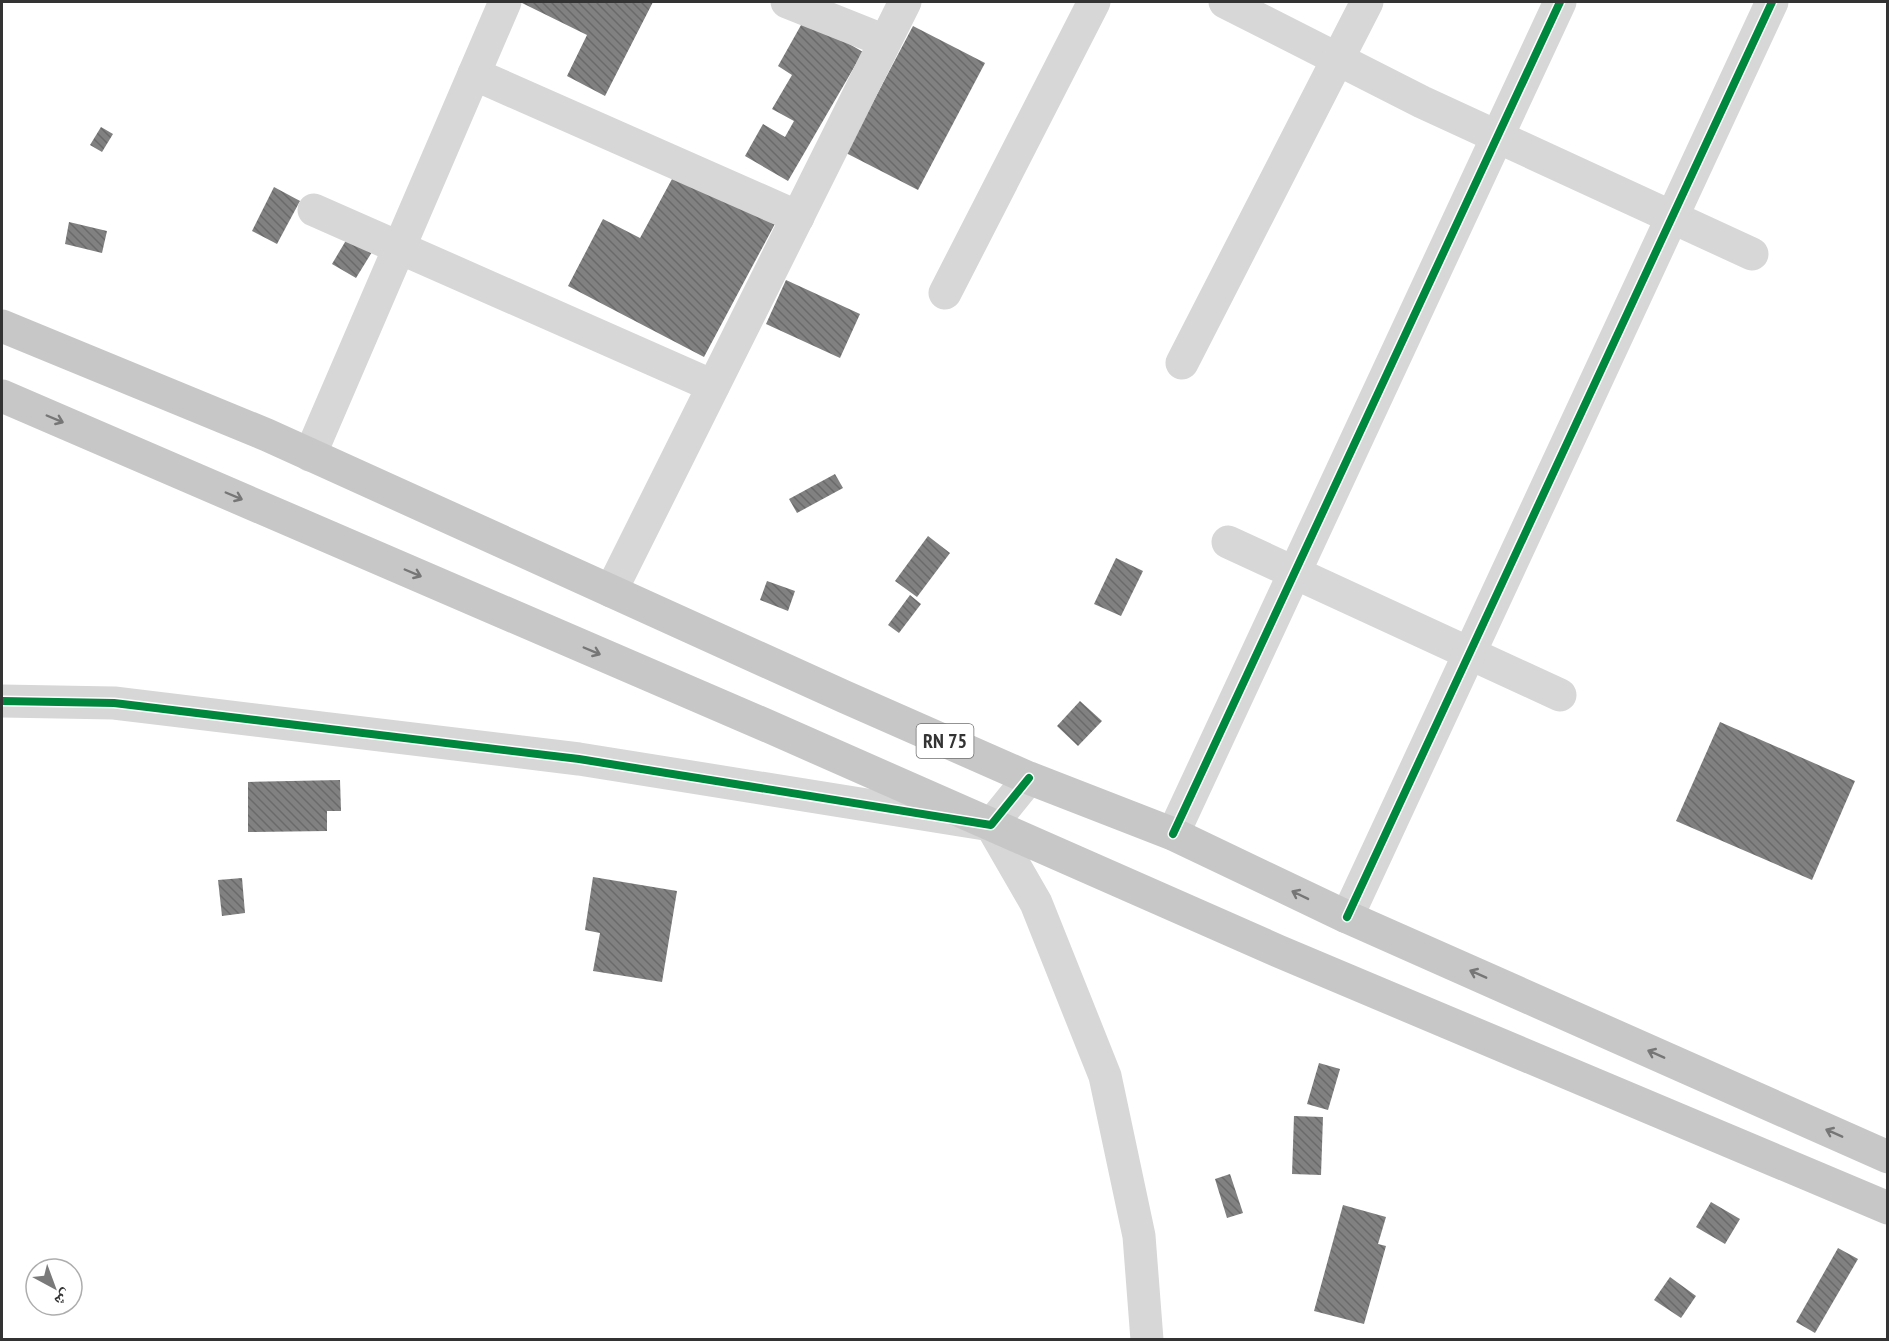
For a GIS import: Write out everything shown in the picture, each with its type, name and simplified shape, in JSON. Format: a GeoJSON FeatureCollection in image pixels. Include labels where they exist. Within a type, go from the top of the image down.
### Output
{"type":"FeatureCollection","features":[{"type":"Feature","properties":{"kind":"highway","name":"RN 75"},"geometry":{"type":"LineString","coordinates":[[2,326],[267,435],[1029,778],[1173,834],[1347,917],[1887,1157]]}},
{"type":"Feature","properties":{"kind":"highway","name":"RN 75"},"geometry":{"type":"LineString","coordinates":[[2,396],[763,724],[1278,951],[1887,1208]]}},
{"type":"Feature","properties":{"kind":"street"},"geometry":{"type":"LineString","coordinates":[[310,455],[505,2]]}},
{"type":"Feature","properties":{"kind":"street"},"geometry":{"type":"LineString","coordinates":[[787,2],[885,41]]}},
{"type":"Feature","properties":{"kind":"street"},"geometry":{"type":"LineString","coordinates":[[611,591],[905,2]]}},
{"type":"Feature","properties":{"kind":"street"},"geometry":{"type":"LineString","coordinates":[[945,293],[1094,2]]}},
{"type":"Feature","properties":{"kind":"street"},"geometry":{"type":"LineString","coordinates":[[1225,2],[1422,102],[1752,254]]}},
{"type":"Feature","properties":{"kind":"street"},"geometry":{"type":"LineString","coordinates":[[1182,363],[1367,2]]}},
{"type":"Feature","properties":{"kind":"street"},"geometry":{"type":"LineString","coordinates":[[1173,834],[1560,2]]}},
{"type":"Feature","properties":{"kind":"street"},"geometry":{"type":"LineString","coordinates":[[1347,917],[1772,2]]}},
{"type":"Feature","properties":{"kind":"street"},"geometry":{"type":"LineString","coordinates":[[474,74],[798,216]]}},
{"type":"Feature","properties":{"kind":"street"},"geometry":{"type":"LineString","coordinates":[[314,210],[713,386]]}},
{"type":"Feature","properties":{"kind":"street"},"geometry":{"type":"LineString","coordinates":[[1228,542],[1560,695]]}},
{"type":"Feature","properties":{"kind":"street"},"geometry":{"type":"LineString","coordinates":[[2,701],[114,703],[579,759],[991,825]]}},
{"type":"Feature","properties":{"kind":"street"},"geometry":{"type":"LineString","coordinates":[[991,825],[1029,778]]}},
{"type":"Feature","properties":{"kind":"street"},"geometry":{"type":"LineString","coordinates":[[991,825],[1036,903],[1105,1076],[1139,1236],[1147,1340]]}},
{"type":"Feature","properties":{"kind":"building"},"geometry":{"type":"Polygon","coordinates":[[[520,2],[653,2],[605,96],[567,76],[587,35],[520,2]]]}},
{"type":"Feature","properties":{"kind":"building"},"geometry":{"type":"Polygon","coordinates":[[[805,18],[863,52],[788,181],[745,156],[763,124],[785,137],[794,121],[772,109],[792,75],[778,66],[805,18]]]}},
{"type":"Feature","properties":{"kind":"building"},"geometry":{"type":"Polygon","coordinates":[[[913,26],[985,63],[918,190],[846,153],[913,26]]]}},
{"type":"Feature","properties":{"kind":"building"},"geometry":{"type":"Polygon","coordinates":[[[101,127],[113,134],[102,152],[90,145],[101,127]]]}},
{"type":"Feature","properties":{"kind":"building"},"geometry":{"type":"Polygon","coordinates":[[[678,168],[777,220],[704,357],[568,286],[603,219],[640,238],[678,168]]]}},
{"type":"Feature","properties":{"kind":"building"},"geometry":{"type":"Polygon","coordinates":[[[274,187],[300,201],[277,244],[252,231],[274,187]]]}},
{"type":"Feature","properties":{"kind":"building"},"geometry":{"type":"Polygon","coordinates":[[[69,222],[107,231],[102,253],[65,244],[69,222]]]}},
{"type":"Feature","properties":{"kind":"building"},"geometry":{"type":"Polygon","coordinates":[[[348,237],[372,252],[356,278],[332,264],[348,237]]]}},
{"type":"Feature","properties":{"kind":"building"},"geometry":{"type":"Polygon","coordinates":[[[786,280],[860,314],[840,358],[766,324],[786,280]]]}},
{"type":"Feature","properties":{"kind":"building"},"geometry":{"type":"Polygon","coordinates":[[[835,474],[843,488],[797,513],[789,499],[835,474]]]}},
{"type":"Feature","properties":{"kind":"building"},"geometry":{"type":"Polygon","coordinates":[[[928,536],[950,553],[917,597],[895,581],[928,536]]]}},
{"type":"Feature","properties":{"kind":"building"},"geometry":{"type":"Polygon","coordinates":[[[1116,558],[1143,571],[1121,616],[1094,604],[1116,558]]]}},
{"type":"Feature","properties":{"kind":"building"},"geometry":{"type":"Polygon","coordinates":[[[767,581],[795,591],[788,611],[760,600],[767,581]]]}},
{"type":"Feature","properties":{"kind":"building"},"geometry":{"type":"Polygon","coordinates":[[[910,595],[921,604],[899,633],[888,625],[910,595]]]}},
{"type":"Feature","properties":{"kind":"building"},"geometry":{"type":"Polygon","coordinates":[[[1080,701],[1102,721],[1078,746],[1057,726],[1080,701]]]}},
{"type":"Feature","properties":{"kind":"building"},"geometry":{"type":"Polygon","coordinates":[[[1720,722],[1855,781],[1812,880],[1676,821],[1720,722]]]}},
{"type":"Feature","properties":{"kind":"building"},"geometry":{"type":"Polygon","coordinates":[[[340,780],[341,811],[327,811],[327,831],[248,832],[248,782],[340,780]]]}},
{"type":"Feature","properties":{"kind":"building"},"geometry":{"type":"Polygon","coordinates":[[[593,877],[677,891],[662,982],[593,971],[600,933],[585,930],[593,877]]]}},
{"type":"Feature","properties":{"kind":"building"},"geometry":{"type":"Polygon","coordinates":[[[242,878],[245,913],[222,916],[218,880],[242,878]]]}},
{"type":"Feature","properties":{"kind":"building"},"geometry":{"type":"Polygon","coordinates":[[[1319,1063],[1340,1069],[1328,1110],[1307,1104],[1319,1063]]]}},
{"type":"Feature","properties":{"kind":"building"},"geometry":{"type":"Polygon","coordinates":[[[1294,1116],[1323,1117],[1321,1175],[1292,1174],[1294,1116]]]}},
{"type":"Feature","properties":{"kind":"building"},"geometry":{"type":"Polygon","coordinates":[[[1230,1174],[1243,1213],[1227,1218],[1215,1179],[1230,1174]]]}},
{"type":"Feature","properties":{"kind":"building"},"geometry":{"type":"Polygon","coordinates":[[[1711,1202],[1740,1219],[1725,1244],[1696,1227],[1711,1202]]]}},
{"type":"Feature","properties":{"kind":"building"},"geometry":{"type":"Polygon","coordinates":[[[1343,1205],[1386,1217],[1378,1244],[1386,1246],[1364,1324],[1314,1311],[1343,1205]]]}},
{"type":"Feature","properties":{"kind":"building"},"geometry":{"type":"Polygon","coordinates":[[[1838,1248],[1858,1259],[1815,1333],[1796,1322],[1838,1248]]]}},
{"type":"Feature","properties":{"kind":"building"},"geometry":{"type":"Polygon","coordinates":[[[1670,1277],[1696,1296],[1681,1318],[1654,1300],[1670,1277]]]}},
{"type":"Feature","properties":{"kind":"cycle path"},"geometry":{"type":"LineString","coordinates":[[1173,834],[1560,2]]}},
{"type":"Feature","properties":{"kind":"cycle path"},"geometry":{"type":"LineString","coordinates":[[1347,917],[1772,2]]}},
{"type":"Feature","properties":{"kind":"cycle path"},"geometry":{"type":"LineString","coordinates":[[2,701],[114,703],[579,759],[991,825],[1029,778]]}}]}
